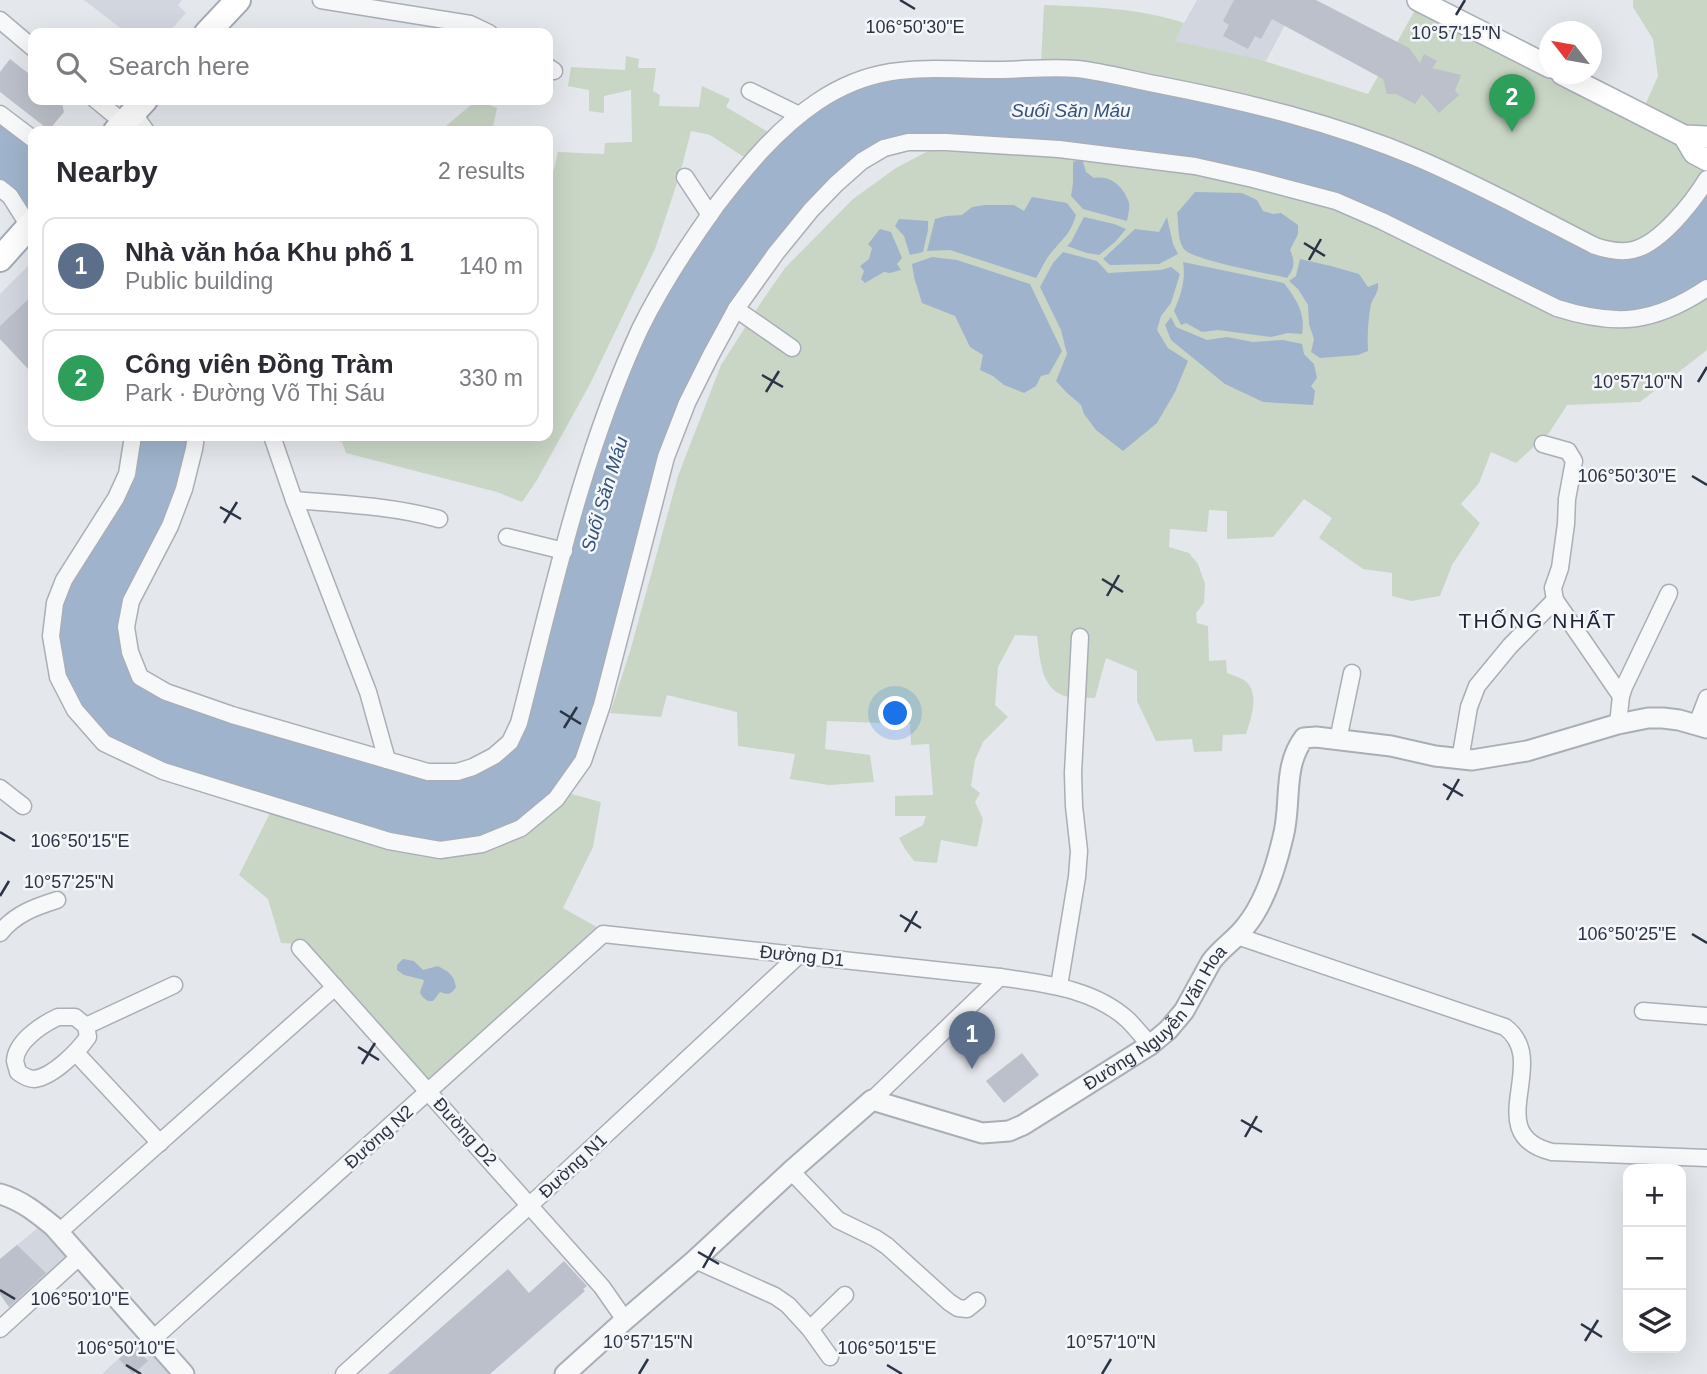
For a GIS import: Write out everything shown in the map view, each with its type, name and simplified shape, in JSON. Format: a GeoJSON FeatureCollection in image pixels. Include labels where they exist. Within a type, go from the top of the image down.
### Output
{"type":"FeatureCollection","features":[{"type":"Feature","properties":{"kind":"main road"},"geometry":{"type":"LineString","coordinates":[[212,28],[238,0]]}},
{"type":"Feature","properties":{"kind":"main road"},"geometry":{"type":"LineString","coordinates":[[1418,0],[1539,62]]}},
{"type":"Feature","properties":{"kind":"main road"},"geometry":{"type":"LineString","coordinates":[[1582,84],[1684,135],[1707,137]]}},
{"type":"Feature","properties":{"kind":"main road"},"geometry":{"type":"LineString","coordinates":[[1684,135],[1694,153],[1707,160]]}},
{"type":"Feature","properties":{"kind":"main road"},"geometry":{"type":"LineString","coordinates":[[0,259],[28,230]]}},
{"type":"Feature","properties":{"kind":"street"},"geometry":{"type":"LineString","coordinates":[[321,0],[470,24],[478,28]]}},
{"type":"Feature","properties":{"kind":"street"},"geometry":{"type":"LineString","coordinates":[[0,20],[28,44]]}},
{"type":"Feature","properties":{"kind":"street"},"geometry":{"type":"LineString","coordinates":[[195,441],[184,489],[170,526],[131,601],[126,627],[130,652],[140,677],[166,692],[232,715],[428,772],[457,772],[494,756],[510,743],[519,723],[580,489],[610,399],[662,288],[694,237],[764,147],[799,115],[842,88],[866,77],[925,68],[1074,69],[1220,98],[1307,118],[1413,156],[1608,250],[1631,251],[1658,236],[1679,217],[1707,179]]}},
{"type":"Feature","properties":{"kind":"street"},"geometry":{"type":"LineString","coordinates":[[750,91],[799,115]]}},
{"type":"Feature","properties":{"kind":"street"},"geometry":{"type":"LineString","coordinates":[[105,105],[133,120]]}},
{"type":"Feature","properties":{"kind":"street"},"geometry":{"type":"LineString","coordinates":[[0,114],[28,135]]}},
{"type":"Feature","properties":{"kind":"street"},"geometry":{"type":"LineString","coordinates":[[132,441],[127,474],[116,498],[64,580],[55,603],[51,636],[58,677],[75,710],[104,743],[163,771],[389,842],[440,850],[482,844],[521,828],[556,799],[583,761],[602,705],[666,457],[710,355],[736,309],[811,210],[862,161],[884,148],[908,142],[946,142],[1059,149],[1195,166],[1312,194],[1336,201],[1382,221],[1557,308],[1581,316],[1623,320],[1639,318],[1674,306],[1707,288]]}},
{"type":"Feature","properties":{"kind":"street"},"geometry":{"type":"LineString","coordinates":[[685,177],[710,215]]}},
{"type":"Feature","properties":{"kind":"street"},"geometry":{"type":"LineString","coordinates":[[0,188],[10,196],[28,221]]}},
{"type":"Feature","properties":{"kind":"street"},"geometry":{"type":"LineString","coordinates":[[736,309],[792,348]]}},
{"type":"Feature","properties":{"kind":"street"},"geometry":{"type":"LineString","coordinates":[[274,441],[368,692],[387,760]]}},
{"type":"Feature","properties":{"kind":"street"},"geometry":{"type":"LineString","coordinates":[[1543,444],[1568,452],[1574,461],[1560,568],[1553,588],[1555,600],[1621,696]]}},
{"type":"Feature","properties":{"kind":"street"},"geometry":{"type":"LineString","coordinates":[[294,500],[393,508],[439,519]]}},
{"type":"Feature","properties":{"kind":"street"},"geometry":{"type":"LineString","coordinates":[[507,537],[564,551]]}},
{"type":"Feature","properties":{"kind":"street"},"geometry":{"type":"LineString","coordinates":[[1618,724],[1624,687],[1669,593]]}},
{"type":"Feature","properties":{"kind":"street"},"geometry":{"type":"LineString","coordinates":[[1460,760],[1469,707],[1477,686],[1510,646],[1555,600]]}},
{"type":"Feature","properties":{"kind":"street"},"geometry":{"type":"LineString","coordinates":[[1059,986],[1079,850],[1073,773],[1080,637]]}},
{"type":"Feature","properties":{"kind":"street"},"geometry":{"type":"LineString","coordinates":[[1338,740],[1352,673]]}},
{"type":"Feature","properties":{"kind":"street"},"geometry":{"type":"LineString","coordinates":[[1702,726],[1707,698]]}},
{"type":"Feature","properties":{"kind":"street","name":"Đường Nguyễn Văn Hoa"},"geometry":{"type":"LineString","coordinates":[[872,1100],[982,1133],[1009,1131],[1023,1125],[1150,1045],[1184,1011],[1211,962],[1254,915],[1264,895],[1284,834],[1291,767],[1296,748],[1304,738],[1391,746],[1472,760],[1527,751],[1618,724],[1648,718],[1679,720],[1702,726]]}},
{"type":"Feature","properties":{"kind":"street"},"geometry":{"type":"LineString","coordinates":[[0,788],[23,806]]}},
{"type":"Feature","properties":{"kind":"street"},"geometry":{"type":"LineString","coordinates":[[0,933],[30,908],[57,900]]}},
{"type":"Feature","properties":{"kind":"street","name":"Đường D1"},"geometry":{"type":"LineString","coordinates":[[603,934],[1000,977],[1059,986],[1090,996],[1112,1008],[1129,1021],[1150,1045]]}},
{"type":"Feature","properties":{"kind":"street","name":"Đường N2"},"geometry":{"type":"LineString","coordinates":[[153,1339],[603,934]]}},
{"type":"Feature","properties":{"kind":"street"},"geometry":{"type":"LineString","coordinates":[[1237,936],[1505,1027],[1516,1038],[1522,1053],[1518,1127],[1521,1135],[1534,1146],[1552,1152],[1707,1158]]}},
{"type":"Feature","properties":{"kind":"street","name":"Đường D2"},"geometry":{"type":"LineString","coordinates":[[300,948],[603,1287],[625,1320]]}},
{"type":"Feature","properties":{"kind":"street","name":"Đường N1"},"geometry":{"type":"LineString","coordinates":[[344,1374],[799,955]]}},
{"type":"Feature","properties":{"kind":"street"},"geometry":{"type":"LineString","coordinates":[[565,1374],[872,1100],[1000,977]]}},
{"type":"Feature","properties":{"kind":"street"},"geometry":{"type":"LineString","coordinates":[[86,1026],[174,985]]}},
{"type":"Feature","properties":{"kind":"street"},"geometry":{"type":"LineString","coordinates":[[59,1232],[335,987]]}},
{"type":"Feature","properties":{"kind":"street"},"geometry":{"type":"LineString","coordinates":[[1643,1011],[1707,1016]]}},
{"type":"Feature","properties":{"kind":"street"},"geometry":{"type":"LineString","coordinates":[[58,1017],[75,1017],[86,1026],[88,1037],[62,1065],[33,1079],[18,1072],[15,1061],[19,1051],[41,1025],[58,1017]]}},
{"type":"Feature","properties":{"kind":"street"},"geometry":{"type":"LineString","coordinates":[[76,1053],[160,1143]]}},
{"type":"Feature","properties":{"kind":"street"},"geometry":{"type":"LineString","coordinates":[[790,1171],[838,1220],[887,1246],[949,1302],[958,1308],[967,1309],[977,1301]]}},
{"type":"Feature","properties":{"kind":"street"},"geometry":{"type":"LineString","coordinates":[[0,1194],[30,1208],[59,1232],[184,1374]]}},
{"type":"Feature","properties":{"kind":"street"},"geometry":{"type":"LineString","coordinates":[[0,1329],[80,1256]]}},
{"type":"Feature","properties":{"kind":"street"},"geometry":{"type":"LineString","coordinates":[[695,1260],[775,1296],[788,1305],[830,1357]]}},
{"type":"Feature","properties":{"kind":"street"},"geometry":{"type":"LineString","coordinates":[[810,1329],[845,1295]]}},
{"type":"Feature","properties":{"kind":"shaded area"},"geometry":{"type":"Polygon","coordinates":[[[84,0],[182,0],[178,5],[186,13],[172,28],[120,28],[84,0]]]}},
{"type":"Feature","properties":{"kind":"shaded area"},"geometry":{"type":"Polygon","coordinates":[[[1197,0],[1298,0],[1266,61],[1174,41],[1197,0]]]}},
{"type":"Feature","properties":{"kind":"shaded area"},"geometry":{"type":"Polygon","coordinates":[[[28,266],[28,369],[0,339],[0,294],[28,266]]]}},
{"type":"Feature","properties":{"kind":"shaded area"},"geometry":{"type":"Polygon","coordinates":[[[39,1227],[69,1258],[11,1310],[0,1294],[0,1259],[39,1227]]]}},
{"type":"Feature","properties":{"kind":"shaded area"},"geometry":{"type":"Polygon","coordinates":[[[140,1339],[170,1374],[102,1374],[140,1339]]]}},
{"type":"Feature","properties":{"kind":"green space"},"geometry":{"type":"Polygon","coordinates":[[[1633,0],[1707,0],[1707,134],[1643,110],[1658,76],[1653,39],[1633,7],[1633,0]]]}},
{"type":"Feature","properties":{"kind":"green space"},"geometry":{"type":"Polygon","coordinates":[[[1044,5],[1115,9],[1184,23],[1175,41],[1258,59],[1368,94],[1415,10],[1539,71],[1539,84],[1565,84],[1675,138],[1706,169],[1683,202],[1654,231],[1632,244],[1608,244],[1041,63],[1044,5]]]}},
{"type":"Feature","properties":{"kind":"green space"},"geometry":{"type":"Polygon","coordinates":[[[626,56],[639,59],[638,68],[656,68],[653,91],[660,95],[659,106],[699,107],[702,86],[730,99],[726,107],[770,133],[747,159],[710,135],[691,131],[655,249],[590,384],[522,502],[497,492],[346,453],[342,442],[339,441],[553,441],[553,173],[558,152],[604,154],[605,143],[632,142],[631,90],[604,96],[604,113],[589,111],[589,90],[568,86],[571,67],[625,70],[626,56]]]}},
{"type":"Feature","properties":{"kind":"green space"},"geometry":{"type":"Polygon","coordinates":[[[471,105],[490,105],[497,108],[493,126],[446,126],[471,105]]]}},
{"type":"Feature","properties":{"kind":"green space"},"geometry":{"type":"Polygon","coordinates":[[[928,151],[1048,155],[1136,165],[1249,184],[1337,210],[1421,247],[1536,306],[1565,318],[1602,327],[1648,325],[1669,318],[1707,294],[1707,350],[1640,402],[1567,405],[1549,433],[1516,463],[1491,452],[1479,483],[1461,504],[1480,523],[1452,565],[1440,596],[1411,601],[1392,596],[1392,573],[1363,569],[1319,538],[1332,518],[1304,499],[1273,537],[1227,539],[1227,511],[1209,510],[1207,532],[1170,529],[1169,547],[1189,553],[1198,564],[1205,584],[1204,603],[1196,613],[1197,623],[1208,626],[1209,661],[1226,660],[1227,673],[1244,680],[1252,691],[1253,706],[1246,734],[1223,735],[1222,751],[1194,752],[1192,739],[1156,741],[1137,701],[1137,671],[1106,658],[1095,698],[1062,695],[1049,685],[1045,678],[1037,636],[1015,635],[998,667],[995,705],[1008,717],[983,742],[975,760],[971,786],[980,793],[975,802],[983,819],[977,847],[941,840],[937,863],[914,861],[899,838],[923,825],[926,816],[895,816],[895,796],[933,795],[929,744],[911,745],[910,724],[827,721],[825,749],[870,755],[874,782],[829,785],[790,779],[795,754],[738,746],[737,712],[667,695],[661,717],[610,713],[631,648],[678,476],[721,365],[785,268],[853,199],[896,168],[928,151]]]}},
{"type":"Feature","properties":{"kind":"green space"},"geometry":{"type":"Polygon","coordinates":[[[568,793],[601,802],[593,847],[563,908],[602,930],[430,1086],[301,944],[281,943],[268,899],[239,875],[271,811],[568,793]]]}},
{"type":"Feature","properties":{"kind":"water","name":"Suối Săn Máu"},"geometry":{"type":"Polygon","coordinates":[[[1073,75],[1275,116],[1409,161],[1620,258],[1707,190],[1707,280],[1657,307],[1636,313],[1600,313],[1559,302],[1340,196],[955,136],[857,157],[703,356],[578,757],[552,795],[519,823],[481,838],[440,844],[391,836],[166,766],[108,738],[80,707],[64,675],[57,635],[62,603],[137,441],[189,441],[179,487],[165,523],[125,599],[135,681],[427,778],[515,746],[585,490],[640,343],[664,297],[699,240],[759,162],[804,118],[845,93],[895,77],[1073,75]]]}},
{"type":"Feature","properties":{"kind":"water"},"geometry":{"type":"Polygon","coordinates":[[[0,117],[28,137],[28,214],[0,181],[0,117]]]}},
{"type":"Feature","properties":{"kind":"water"},"geometry":{"type":"Polygon","coordinates":[[[1082,159],[1086,172],[1094,178],[1111,180],[1124,192],[1129,203],[1127,221],[1083,209],[1071,196],[1073,162],[1082,159]]]}},
{"type":"Feature","properties":{"kind":"water"},"geometry":{"type":"Polygon","coordinates":[[[1195,192],[1242,193],[1257,200],[1263,211],[1281,213],[1298,225],[1298,234],[1290,250],[1293,268],[1287,278],[1217,262],[1185,250],[1179,238],[1177,213],[1195,192]]]}},
{"type":"Feature","properties":{"kind":"water"},"geometry":{"type":"Polygon","coordinates":[[[1032,197],[1067,203],[1076,215],[1069,232],[1049,256],[1036,278],[950,250],[927,251],[935,219],[962,215],[972,207],[985,205],[1014,205],[1024,211],[1032,197]]]}},
{"type":"Feature","properties":{"kind":"water"},"geometry":{"type":"Polygon","coordinates":[[[1084,217],[1126,229],[1099,255],[1087,253],[1067,246],[1084,217]]]}},
{"type":"Feature","properties":{"kind":"water"},"geometry":{"type":"Polygon","coordinates":[[[1167,217],[1178,254],[1159,264],[1110,265],[1103,259],[1135,229],[1159,232],[1167,217]]]}},
{"type":"Feature","properties":{"kind":"water"},"geometry":{"type":"Polygon","coordinates":[[[899,219],[928,221],[923,252],[910,255],[904,236],[895,226],[899,219]]]}},
{"type":"Feature","properties":{"kind":"water"},"geometry":{"type":"Polygon","coordinates":[[[880,229],[891,232],[902,258],[897,264],[901,270],[884,272],[865,283],[861,279],[864,271],[860,266],[869,259],[872,248],[868,244],[880,229]]]}},
{"type":"Feature","properties":{"kind":"water"},"geometry":{"type":"Polygon","coordinates":[[[1063,252],[1097,261],[1108,273],[1171,267],[1180,274],[1171,303],[1161,316],[1157,330],[1168,348],[1188,361],[1175,392],[1157,423],[1123,451],[1096,430],[1081,405],[1056,381],[1067,354],[1061,330],[1040,287],[1053,263],[1063,252]]]}},
{"type":"Feature","properties":{"kind":"water"},"geometry":{"type":"Polygon","coordinates":[[[932,257],[957,260],[1030,284],[1062,351],[1049,374],[1041,376],[1036,386],[1024,393],[1004,385],[980,370],[983,355],[970,347],[955,316],[922,303],[912,264],[932,257]]]}},
{"type":"Feature","properties":{"kind":"water"},"geometry":{"type":"Polygon","coordinates":[[[1300,259],[1359,274],[1368,287],[1378,283],[1370,310],[1368,351],[1358,355],[1320,358],[1311,352],[1314,339],[1309,324],[1308,305],[1289,281],[1296,276],[1300,259]]]}},
{"type":"Feature","properties":{"kind":"water"},"geometry":{"type":"Polygon","coordinates":[[[1183,262],[1284,283],[1301,313],[1302,334],[1288,333],[1271,337],[1218,330],[1202,332],[1186,323],[1181,325],[1174,311],[1182,287],[1183,262]]]}},
{"type":"Feature","properties":{"kind":"water"},"geometry":{"type":"Polygon","coordinates":[[[1171,317],[1176,327],[1207,340],[1227,337],[1253,342],[1283,340],[1302,344],[1304,354],[1314,364],[1317,378],[1311,386],[1315,391],[1313,405],[1263,402],[1225,384],[1171,340],[1165,325],[1171,317]]]}},
{"type":"Feature","properties":{"kind":"water"},"geometry":{"type":"Polygon","coordinates":[[[403,959],[414,961],[423,970],[438,966],[450,974],[456,987],[451,993],[440,992],[433,1001],[428,1001],[420,993],[424,980],[404,975],[397,970],[397,965],[403,959]]]}},
{"type":"Feature","properties":{"kind":"building"},"geometry":{"type":"Polygon","coordinates":[[[1234,0],[1316,0],[1409,48],[1420,63],[1424,54],[1437,61],[1432,68],[1461,75],[1455,91],[1459,95],[1439,113],[1422,94],[1415,104],[1396,94],[1387,94],[1383,79],[1272,19],[1261,39],[1255,36],[1248,49],[1223,36],[1229,25],[1223,21],[1234,0]]]}},
{"type":"Feature","properties":{"kind":"building"},"geometry":{"type":"Polygon","coordinates":[[[10,59],[28,73],[28,105],[62,105],[64,112],[52,126],[44,126],[0,92],[0,72],[10,59]]]}},
{"type":"Feature","properties":{"kind":"building"},"geometry":{"type":"Polygon","coordinates":[[[28,300],[28,369],[0,339],[0,326],[28,300]]]}},
{"type":"Feature","properties":{"kind":"building"},"geometry":{"type":"Polygon","coordinates":[[[1022,1053],[1039,1075],[1004,1103],[986,1081],[1022,1053]]]}},
{"type":"Feature","properties":{"kind":"building"},"geometry":{"type":"Polygon","coordinates":[[[17,1245],[46,1273],[9,1307],[0,1294],[0,1259],[17,1245]]]}},
{"type":"Feature","properties":{"kind":"building"},"geometry":{"type":"Polygon","coordinates":[[[564,1261],[587,1286],[583,1289],[585,1291],[490,1374],[388,1374],[508,1269],[529,1293],[564,1261]]]}},
{"type":"Feature","properties":{"kind":"building"},"geometry":{"type":"Polygon","coordinates":[[[133,1346],[148,1361],[133,1374],[119,1359],[133,1346]]]}},
{"type":"Feature","properties":{"kind":"place","name":"Công viên Đồng Tràm"},"geometry":{"type":"Point","coordinates":[1512,132]}},
{"type":"Feature","properties":{"kind":"place","name":"Nhà văn hóa Khu phố 1"},"geometry":{"type":"Point","coordinates":[972,1069]}},
{"type":"Feature","properties":{"kind":"district","name":"THỐNG NHẤT"},"geometry":{"type":"Point","coordinates":[1538,621]}}]}
